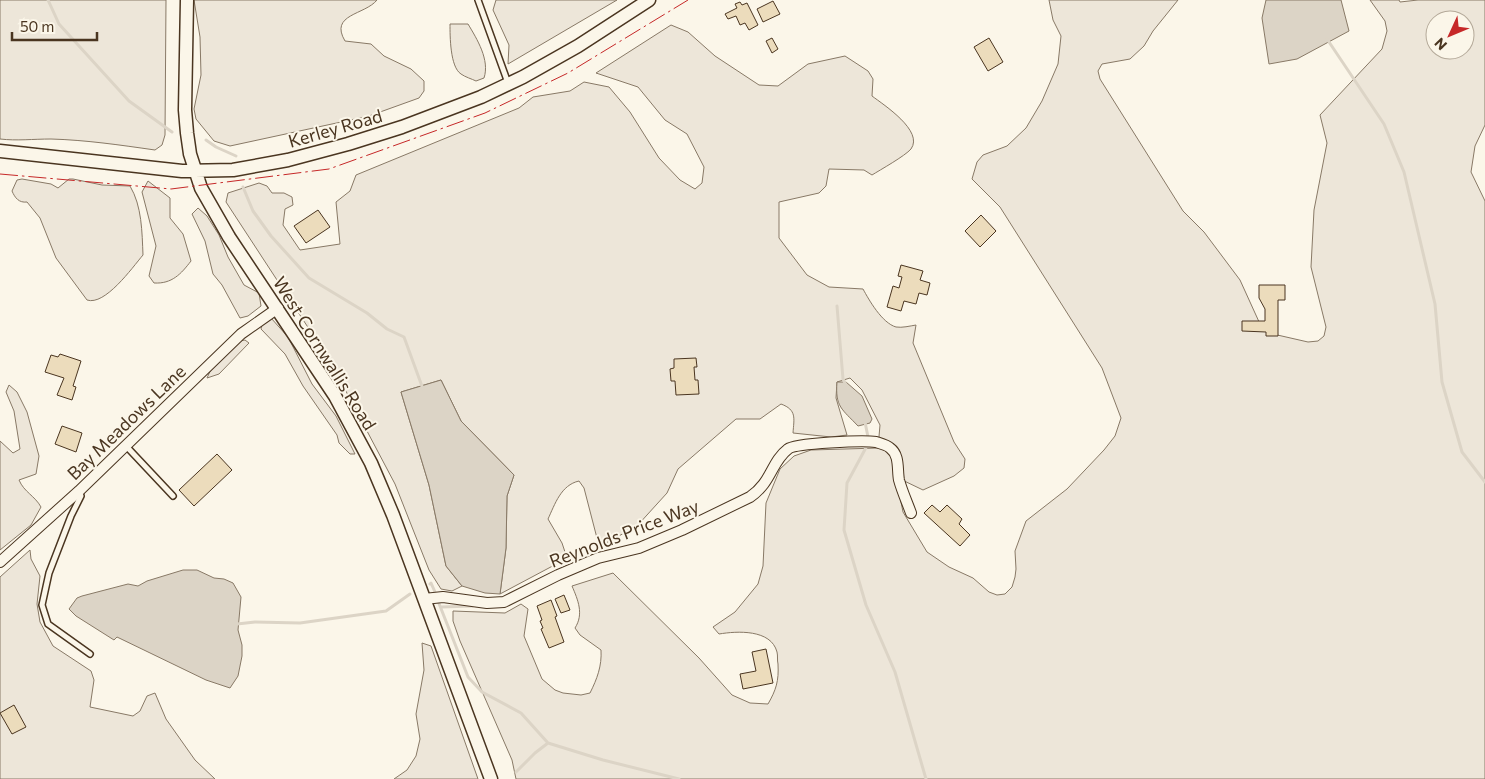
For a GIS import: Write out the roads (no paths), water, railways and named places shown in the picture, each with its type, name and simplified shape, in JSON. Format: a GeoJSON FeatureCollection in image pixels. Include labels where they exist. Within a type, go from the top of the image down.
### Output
{"type":"FeatureCollection","features":[{"type":"Feature","properties":{"kind":"street","name":"West Cornwallis Road"},"geometry":{"type":"LineString","coordinates":[[188,0],[185,110],[190,154],[201,188],[208,203],[335,396],[371,463],[393,515],[491,779]]}},
{"type":"Feature","properties":{"kind":"street","name":"Kerley Road"},"geometry":{"type":"LineString","coordinates":[[0,151],[195,171],[233,170],[288,160],[340,146],[444,112],[508,84],[578,46],[650,0]]}},
{"type":"Feature","properties":{"kind":"street","name":"Bay Meadows Lane"},"geometry":{"type":"LineString","coordinates":[[0,562],[79,491],[241,334],[278,308]]}},
{"type":"Feature","properties":{"kind":"street","name":"Reynolds Price Way"},"geometry":{"type":"LineString","coordinates":[[424,599],[442,597],[487,604],[504,602],[558,575],[598,558],[639,548],[682,530],[750,497],[760,490],[770,477],[782,454],[790,447],[810,444],[875,442],[890,448],[897,458],[899,479],[911,513]]}},
{"type":"Feature","properties":{"kind":"lane"},"geometry":{"type":"LineString","coordinates":[[478,0],[508,84]]}},
{"type":"Feature","properties":{"kind":"lane"},"geometry":{"type":"LineString","coordinates":[[125,446],[172,496]]}},
{"type":"Feature","properties":{"kind":"lane"},"geometry":{"type":"LineString","coordinates":[[79,491],[81,496],[71,516],[49,573],[42,605],[48,624],[90,654]]}},
{"type":"Feature","properties":{"kind":"waterway"},"geometry":{"type":"LineString","coordinates":[[48,0],[59,24],[129,101],[172,132]]}},
{"type":"Feature","properties":{"kind":"waterway"},"geometry":{"type":"LineString","coordinates":[[1327,39],[1384,124],[1404,172],[1435,304],[1442,382],[1462,452],[1485,482]]}},
{"type":"Feature","properties":{"kind":"waterway"},"geometry":{"type":"LineString","coordinates":[[206,140],[236,156]]}},
{"type":"Feature","properties":{"kind":"waterway"},"geometry":{"type":"LineString","coordinates":[[243,187],[253,211],[271,236],[309,278],[367,313],[387,329],[404,337],[423,389]]}},
{"type":"Feature","properties":{"kind":"waterway"},"geometry":{"type":"LineString","coordinates":[[837,306],[843,379],[846,385]]}},
{"type":"Feature","properties":{"kind":"waterway"},"geometry":{"type":"LineString","coordinates":[[865,422],[869,442],[847,483],[844,530],[866,605],[895,672],[926,779]]}},
{"type":"Feature","properties":{"kind":"waterway"},"geometry":{"type":"LineString","coordinates":[[430,584],[435,592]]}},
{"type":"Feature","properties":{"kind":"waterway"},"geometry":{"type":"LineString","coordinates":[[237,624],[255,622],[300,623],[386,611],[410,594]]}},
{"type":"Feature","properties":{"kind":"waterway"},"geometry":{"type":"LineString","coordinates":[[438,601],[468,677],[482,692],[521,713],[548,743],[603,760],[679,779]]}},
{"type":"Feature","properties":{"kind":"waterway"},"geometry":{"type":"LineString","coordinates":[[441,607],[473,606]]}},
{"type":"Feature","properties":{"kind":"waterway"},"geometry":{"type":"LineString","coordinates":[[516,772],[548,743]]}}]}
